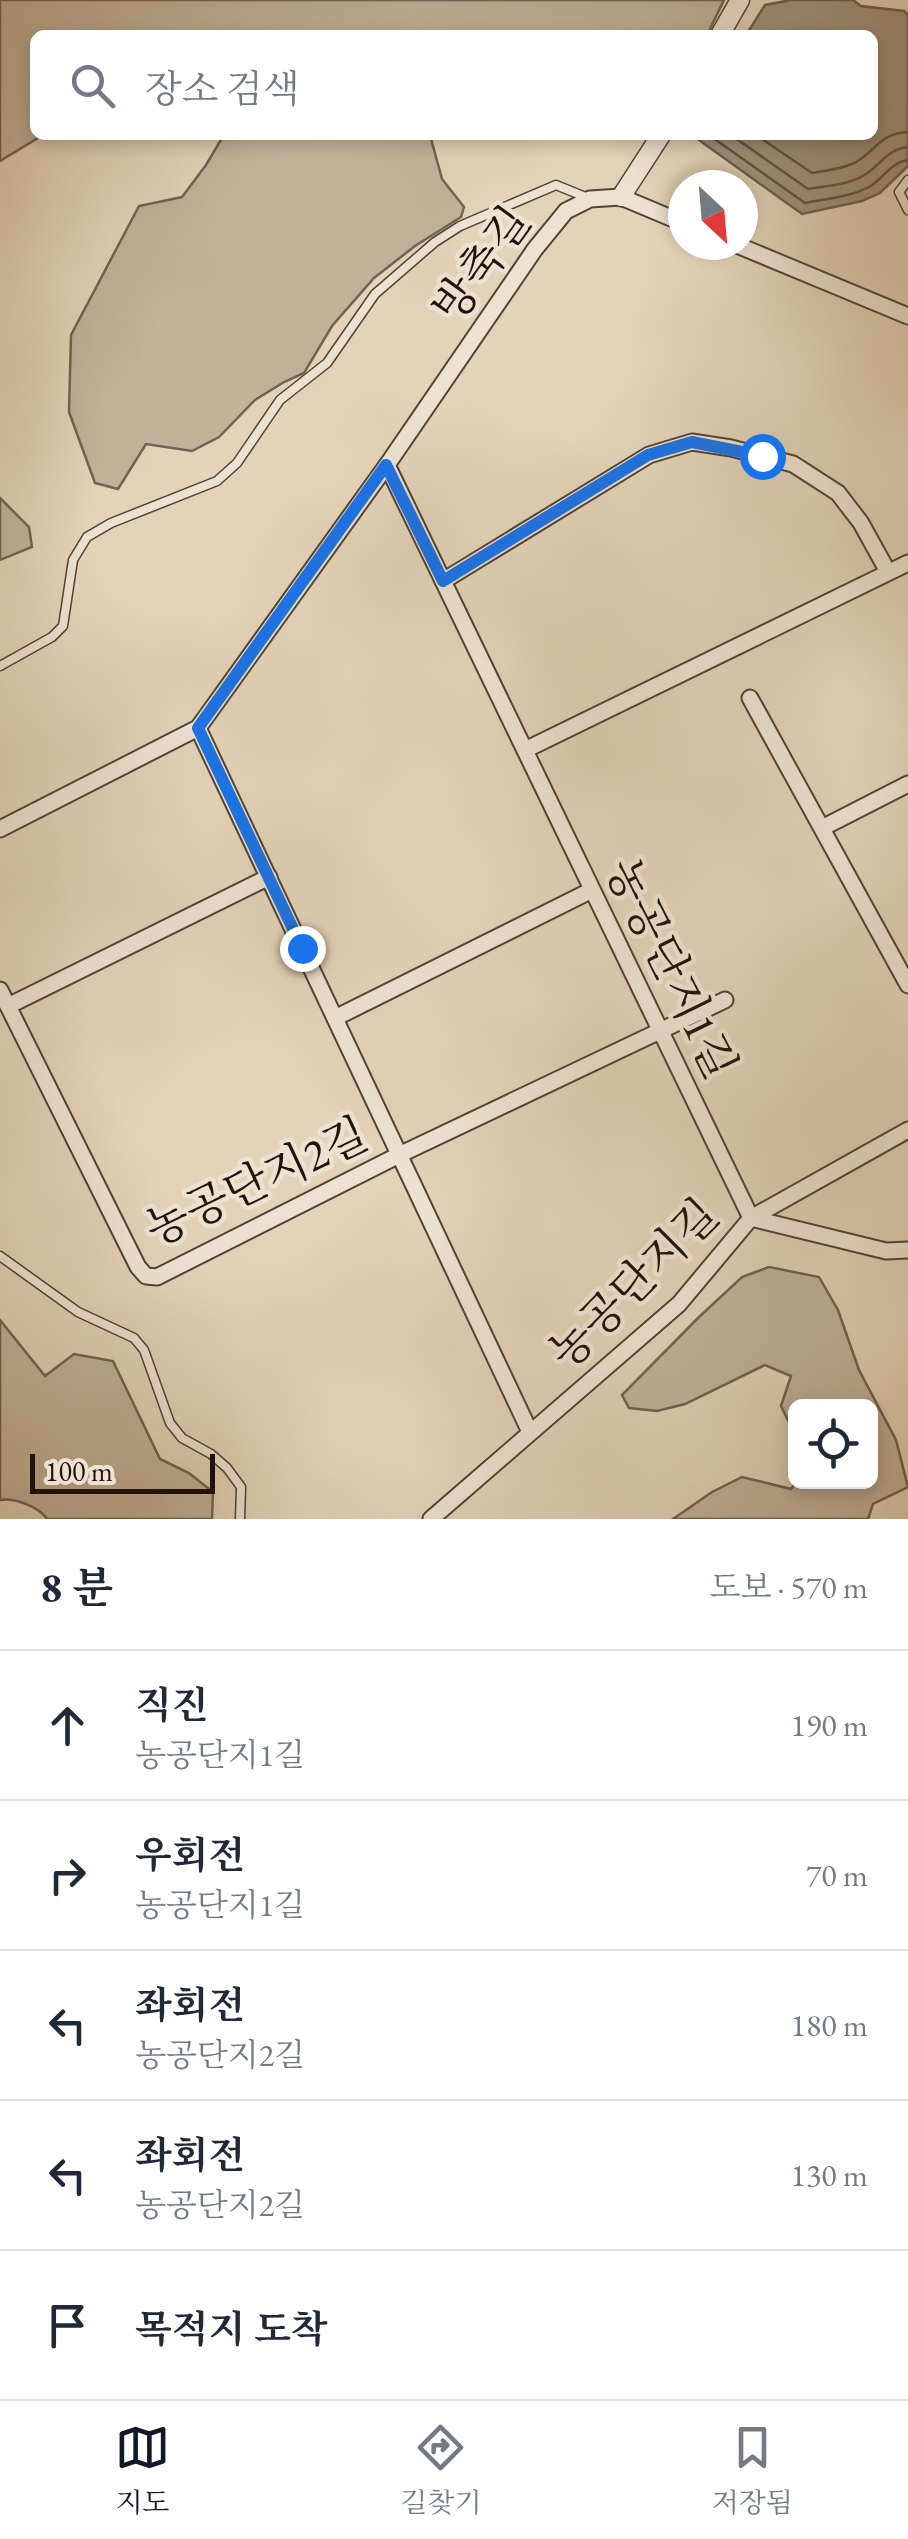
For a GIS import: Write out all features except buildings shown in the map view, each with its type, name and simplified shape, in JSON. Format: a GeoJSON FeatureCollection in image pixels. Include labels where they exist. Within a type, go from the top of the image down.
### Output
{"type":"FeatureCollection","features":[{"type":"Feature","properties":{"kind":"street"},"geometry":{"type":"LineString","coordinates":[[723,30],[740,0]]}},
{"type":"Feature","properties":{"kind":"street"},"geometry":{"type":"LineString","coordinates":[[620,197],[658,140]]}},
{"type":"Feature","properties":{"kind":"street","name":"방축길"},"geometry":{"type":"LineString","coordinates":[[386,465],[566,211],[590,199],[620,197],[668,217]]}},
{"type":"Feature","properties":{"kind":"street"},"geometry":{"type":"LineString","coordinates":[[758,254],[908,316]]}},
{"type":"Feature","properties":{"kind":"street"},"geometry":{"type":"LineString","coordinates":[[443,581],[648,455],[692,442],[794,464],[838,493],[861,523],[888,572]]}},
{"type":"Feature","properties":{"kind":"street"},"geometry":{"type":"LineString","coordinates":[[0,829],[198,728],[386,465]]}},
{"type":"Feature","properties":{"kind":"street","name":"농공단지1길"},"geometry":{"type":"LineString","coordinates":[[386,465],[751,1218]]}},
{"type":"Feature","properties":{"kind":"street"},"geometry":{"type":"LineString","coordinates":[[525,750],[908,562]]}},
{"type":"Feature","properties":{"kind":"street"},"geometry":{"type":"LineString","coordinates":[[750,698],[908,986]]}},
{"type":"Feature","properties":{"kind":"street","name":"농공단지2길"},"geometry":{"type":"LineString","coordinates":[[198,728],[530,1432]]}},
{"type":"Feature","properties":{"kind":"street"},"geometry":{"type":"LineString","coordinates":[[822,828],[908,784]]}},
{"type":"Feature","properties":{"kind":"street"},"geometry":{"type":"LineString","coordinates":[[8,1006],[268,877]]}},
{"type":"Feature","properties":{"kind":"street"},"geometry":{"type":"LineString","coordinates":[[335,1018],[592,890]]}},
{"type":"Feature","properties":{"kind":"street","name":"농공단지2길"},"geometry":{"type":"LineString","coordinates":[[0,990],[138,1267],[146,1276],[157,1277],[399,1155],[725,1000]]}},
{"type":"Feature","properties":{"kind":"street","name":"농공단지길"},"geometry":{"type":"LineString","coordinates":[[431,1519],[679,1304],[751,1218],[908,1130]]}},
{"type":"Feature","properties":{"kind":"street"},"geometry":{"type":"LineString","coordinates":[[751,1218],[886,1252],[908,1250]]}},
{"type":"Feature","properties":{"kind":"lane"},"geometry":{"type":"LineString","coordinates":[[908,180],[899,192],[908,210]]}},
{"type":"Feature","properties":{"kind":"lane"},"geometry":{"type":"LineString","coordinates":[[0,666],[52,637],[63,626],[73,560],[87,537],[110,523],[217,482],[237,463],[280,400],[327,363],[375,294],[435,242],[460,226],[556,185],[590,199]]}},
{"type":"Feature","properties":{"kind":"lane"},"geometry":{"type":"LineString","coordinates":[[0,1256],[78,1312],[134,1338],[144,1350],[170,1423],[182,1438],[219,1461],[240,1488],[240,1519]]}},
{"type":"Feature","properties":{"kind":"shaded area"},"geometry":{"type":"Polygon","coordinates":[[[0,0],[724,0],[709,30],[30,30],[30,140],[35,140],[0,161],[0,0]]]}},
{"type":"Feature","properties":{"kind":"shaded area"},"geometry":{"type":"Polygon","coordinates":[[[221,140],[431,140],[442,179],[464,207],[461,217],[374,278],[332,326],[304,373],[255,400],[219,437],[192,451],[146,444],[118,489],[95,483],[69,412],[71,335],[139,206],[182,197],[221,140]]]}},
{"type":"Feature","properties":{"kind":"shaded area"},"geometry":{"type":"Polygon","coordinates":[[[0,498],[29,527],[32,547],[0,560],[0,498]]]}},
{"type":"Feature","properties":{"kind":"shaded area"},"geometry":{"type":"Polygon","coordinates":[[[769,1267],[819,1277],[838,1310],[859,1370],[874,1399],[788,1399],[788,1420],[781,1406],[791,1376],[765,1365],[685,1404],[657,1411],[629,1408],[622,1395],[742,1277],[769,1267]]]}},
{"type":"Feature","properties":{"kind":"shaded area"},"geometry":{"type":"Polygon","coordinates":[[[0,1320],[45,1376],[74,1354],[113,1361],[160,1459],[189,1473],[213,1492],[212,1519],[47,1519],[26,1504],[0,1500],[0,1320]]]}},
{"type":"Feature","properties":{"kind":"shaded area"},"geometry":{"type":"Polygon","coordinates":[[[878,1406],[896,1440],[908,1487],[873,1504],[868,1519],[673,1519],[742,1477],[788,1489],[878,1489],[878,1406]]]}},
{"type":"Feature","properties":{"kind":"water"},"geometry":{"type":"Polygon","coordinates":[[[791,0],[853,0],[861,6],[904,11],[908,15],[908,166],[880,193],[862,201],[802,214],[758,182],[758,170],[741,170],[699,140],[878,140],[878,30],[749,30],[765,5],[791,0]]]}},
{"type":"Feature","properties":{"kind":"route"},"geometry":{"type":"LineString","coordinates":[[302,948],[198,728],[386,465],[443,581],[648,455],[692,442],[762,456]]}}]}
